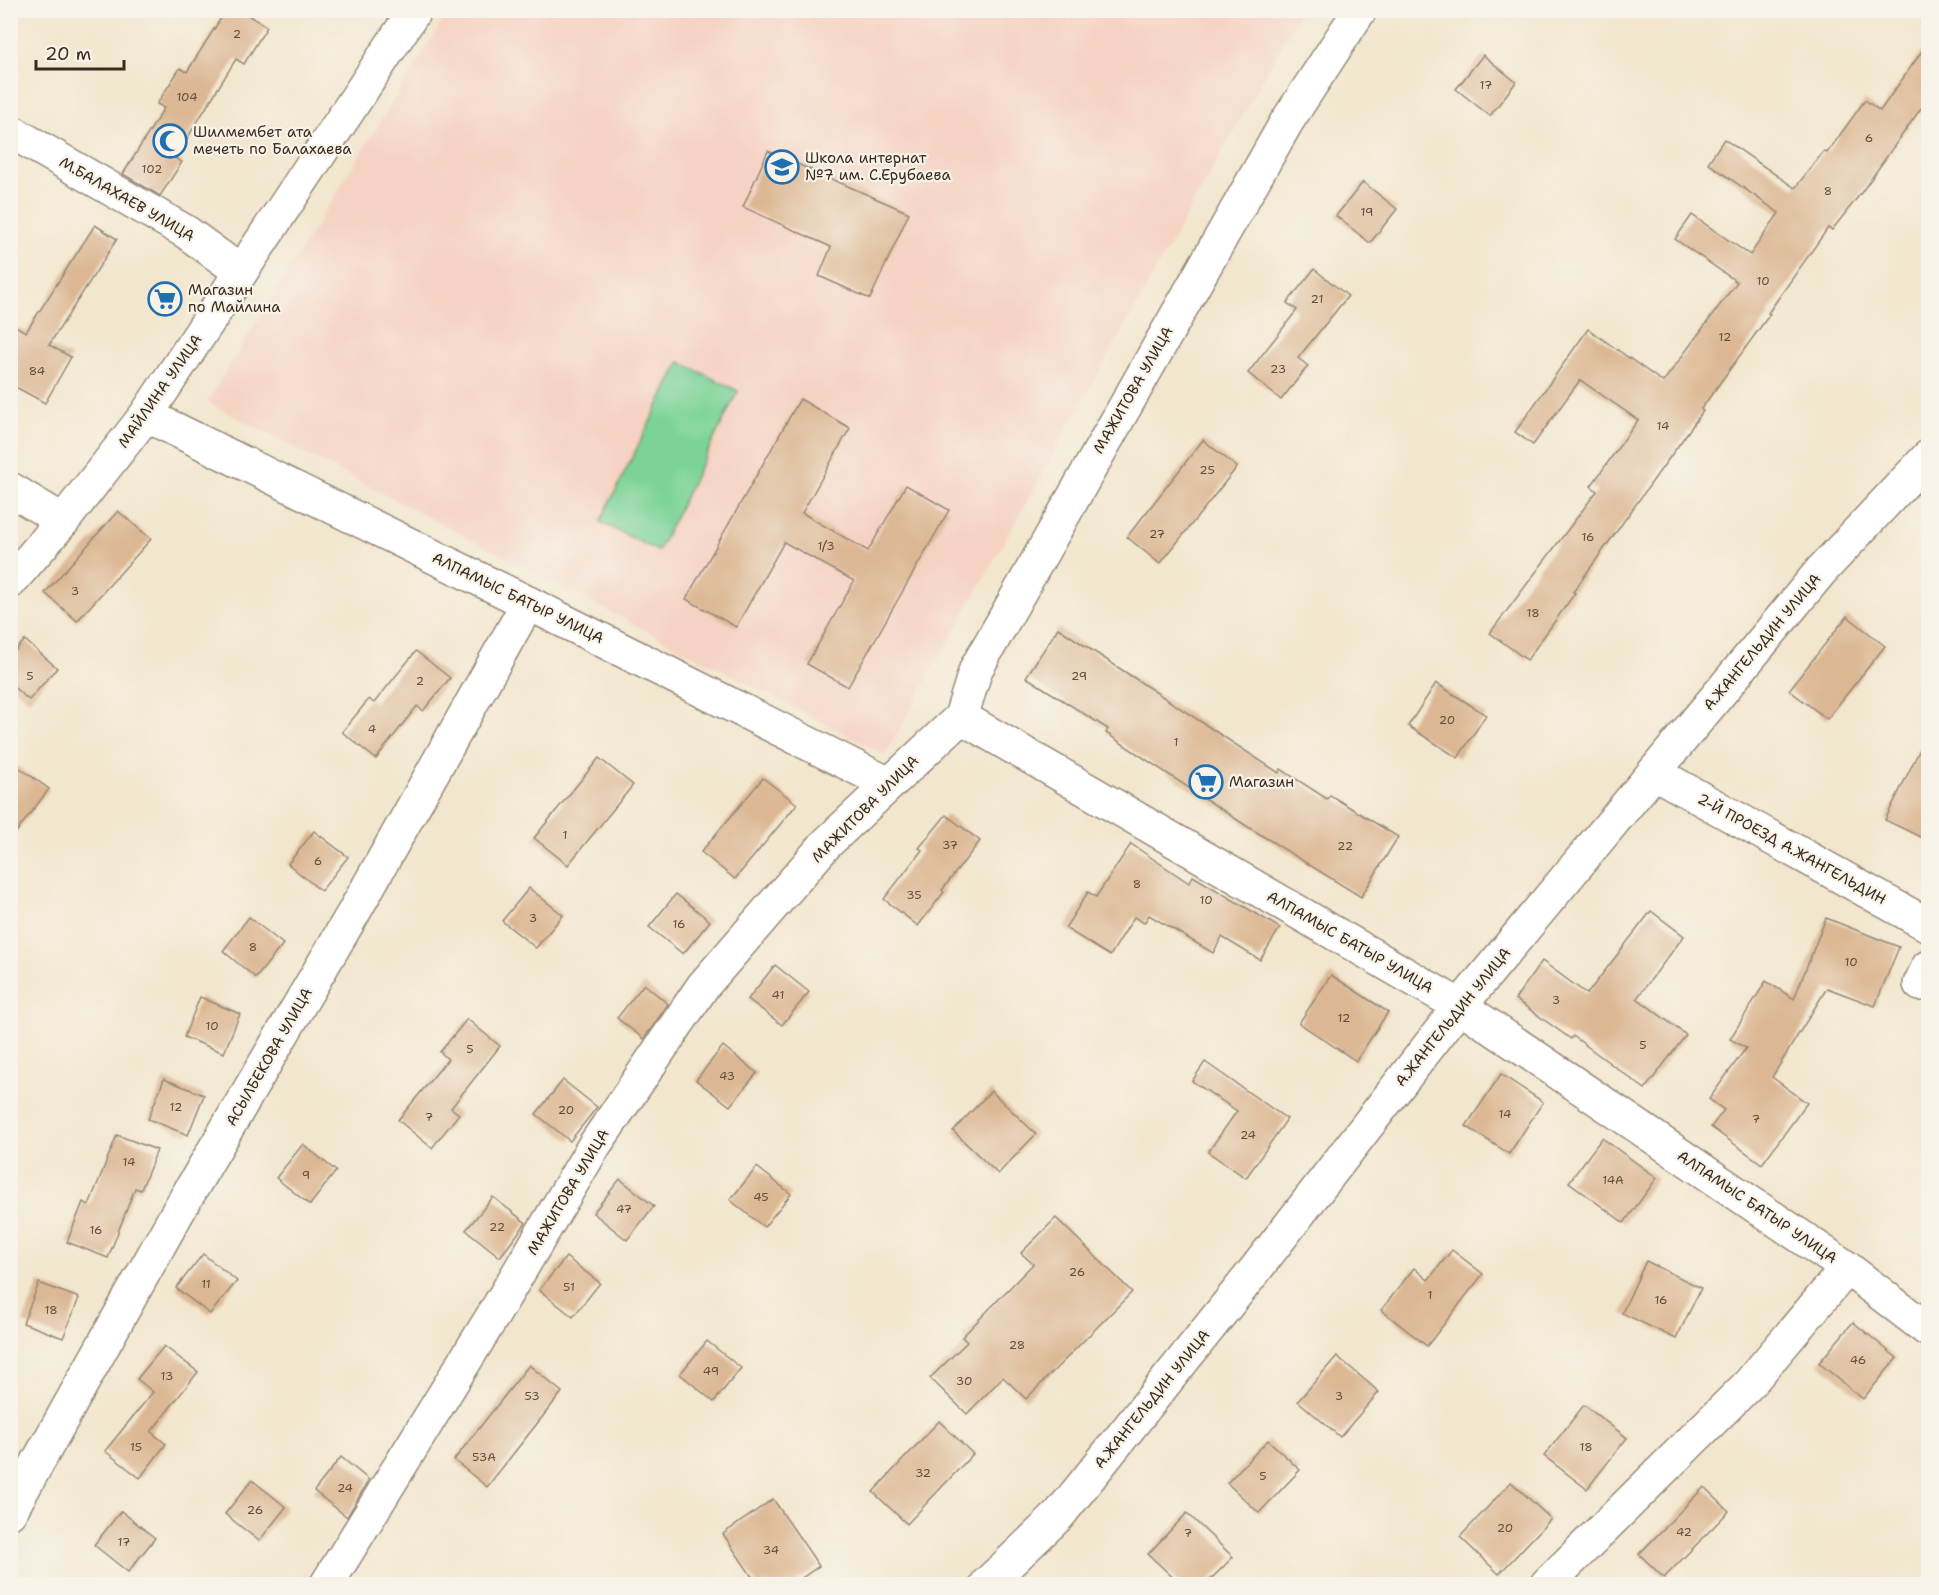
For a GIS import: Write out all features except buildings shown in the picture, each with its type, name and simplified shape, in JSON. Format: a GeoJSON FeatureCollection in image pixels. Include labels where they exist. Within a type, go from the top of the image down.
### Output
{"type":"FeatureCollection","features":[{"type":"Feature","properties":{"kind":"street","name":"МАЙЛИНА УЛИЦА"},"geometry":{"type":"LineString","coordinates":[[10,582],[63,521],[146,416],[415,10]]}},
{"type":"Feature","properties":{"kind":"street","name":"МАЖИТОВА УЛИЦА"},"geometry":{"type":"LineString","coordinates":[[327,1584],[494,1314],[594,1146],[703,986],[826,844],[961,717],[976,669],[1286,123],[1360,10]]}},
{"type":"Feature","properties":{"kind":"street","name":"М.БАЛАХАЕВ УЛИЦА"},"geometry":{"type":"LineString","coordinates":[[10,131],[186,232],[241,272]]}},
{"type":"Feature","properties":{"kind":"street","name":"АЛПАМЫС БАТЫР УЛИЦА"},"geometry":{"type":"LineString","coordinates":[[146,416],[528,603],[889,784]]}},
{"type":"Feature","properties":{"kind":"street","name":"А.ЖАНГЕЛЬДИН УЛИЦА"},"geometry":{"type":"LineString","coordinates":[[987,1584],[1059,1515],[1252,1274],[1460,1006],[1821,571],[1929,458]]}},
{"type":"Feature","properties":{"kind":"street"},"geometry":{"type":"LineString","coordinates":[[10,489],[63,521]]}},
{"type":"Feature","properties":{"kind":"street","name":"АСЫЛБЕКОВА УЛИЦА"},"geometry":{"type":"LineString","coordinates":[[10,1512],[176,1215],[354,912],[528,603]]}},
{"type":"Feature","properties":{"kind":"street","name":"АЛПАМЫС БАТЫР УЛИЦА"},"geometry":{"type":"LineString","coordinates":[[961,717],[1460,1006],[1847,1268],[1929,1330]]}},
{"type":"Feature","properties":{"kind":"street","name":"2-Й ПРОЕЗД А.ЖАНГЕЛЬДИН"},"geometry":{"type":"LineString","coordinates":[[1655,773],[1929,925]]}},
{"type":"Feature","properties":{"kind":"street","name":"АЛПАМЫС БАТЫР УЛИЦА"},"geometry":{"type":"LineString","coordinates":[[1547,1584],[1749,1383],[1847,1268]]}},
{"type":"Feature","properties":{"kind":"shaded area"},"geometry":{"type":"Polygon","coordinates":[[[449,11],[1301,11],[885,755],[207,402],[449,11]]]}},
{"type":"Feature","properties":{"kind":"green space"},"geometry":{"type":"Polygon","coordinates":[[[680,362],[738,391],[658,551],[600,522],[680,362]]]}},
{"type":"Feature","properties":{"kind":"place","name":"Шилмембет ата мечеть по Балахаева"},"geometry":{"type":"Point","coordinates":[170,141]}},
{"type":"Feature","properties":{"kind":"place","name":"Школа интернат №7 им. С.Ерубаева"},"geometry":{"type":"Point","coordinates":[782,167]}},
{"type":"Feature","properties":{"kind":"place","name":"Магазин по Майлина"},"geometry":{"type":"Point","coordinates":[165,299]}},
{"type":"Feature","properties":{"kind":"place","name":"Магазин"},"geometry":{"type":"Point","coordinates":[1206,782]}}]}
